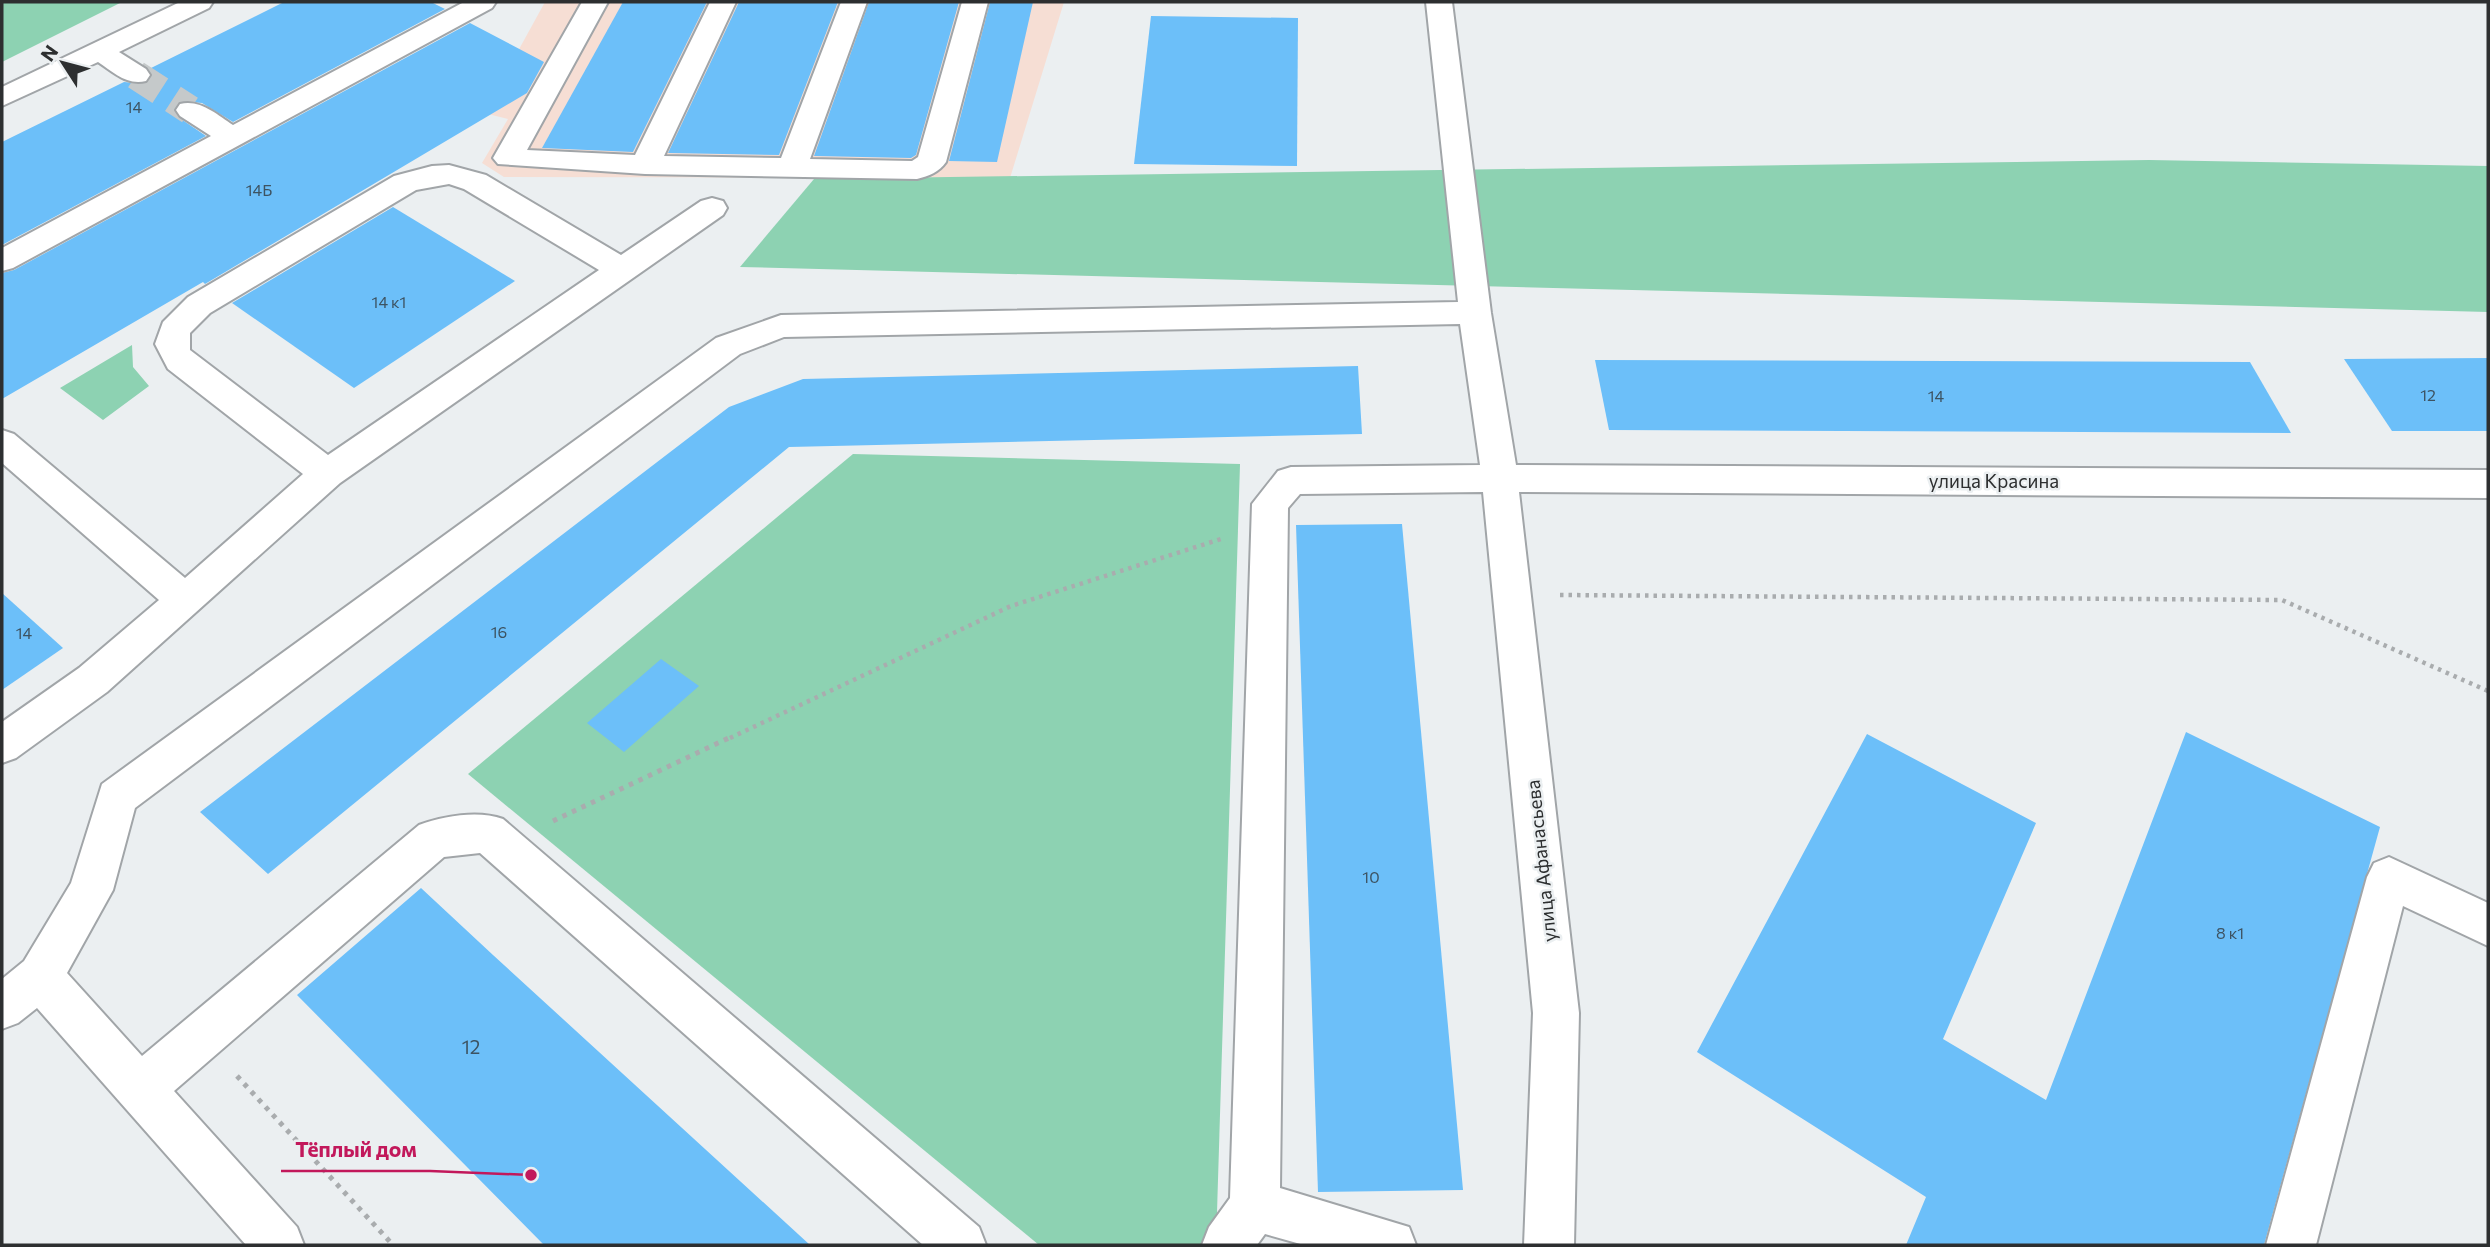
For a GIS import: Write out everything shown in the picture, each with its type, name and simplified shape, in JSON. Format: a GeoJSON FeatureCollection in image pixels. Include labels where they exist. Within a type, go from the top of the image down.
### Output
{"type":"FeatureCollection","features":[{"type":"Feature","properties":{"kind":"street"},"geometry":{"type":"LineString","coordinates":[[2,98],[200,2]]}},
{"type":"Feature","properties":{"kind":"street"},"geometry":{"type":"LineString","coordinates":[[2,261],[483,2]]}},
{"type":"Feature","properties":{"kind":"street"},"geometry":{"type":"LineString","coordinates":[[595,2],[508,158],[646,165],[917,170],[931,162],[975,2]]}},
{"type":"Feature","properties":{"kind":"street"},"geometry":{"type":"LineString","coordinates":[[646,165],[723,2]]}},
{"type":"Feature","properties":{"kind":"street"},"geometry":{"type":"LineString","coordinates":[[792,168],[855,2]]}},
{"type":"Feature","properties":{"kind":"street","name":"улица Афанасьева"},"geometry":{"type":"LineString","coordinates":[[1439,2],[1475,313],[1500,478],[1556,1013],[1549,1245]]}},
{"type":"Feature","properties":{"kind":"street"},"geometry":{"type":"LineString","coordinates":[[99,51],[136,75]]}},
{"type":"Feature","properties":{"kind":"street"},"geometry":{"type":"LineString","coordinates":[[190,110],[231,136]]}},
{"type":"Feature","properties":{"kind":"street"},"geometry":{"type":"LineString","coordinates":[[327,473],[180,362],[172,352],[171,338],[178,324],[199,305],[405,183],[442,174],[461,175],[475,182],[622,270]]}},
{"type":"Feature","properties":{"kind":"street"},"geometry":{"type":"LineString","coordinates":[[2,745],[93,680],[327,473],[712,208]]}},
{"type":"Feature","properties":{"kind":"street"},"geometry":{"type":"LineString","coordinates":[[2,1007],[40,977],[90,890],[117,797],[728,346],[781,326],[1475,313]]}},
{"type":"Feature","properties":{"kind":"street"},"geometry":{"type":"LineString","coordinates":[[2,443],[185,600]]}},
{"type":"Feature","properties":{"kind":"street","name":"улица Красина"},"geometry":{"type":"LineString","coordinates":[[1255,1206],[1269,523],[1270,504],[1291,481],[1500,478],[2488,484]]}},
{"type":"Feature","properties":{"kind":"street"},"geometry":{"type":"LineString","coordinates":[[139,1089],[434,839],[488,834],[961,1245]]}},
{"type":"Feature","properties":{"kind":"street"},"geometry":{"type":"LineString","coordinates":[[2291,1245],[2389,877],[2488,925]]}},
{"type":"Feature","properties":{"kind":"street"},"geometry":{"type":"LineString","coordinates":[[40,977],[279,1245]]}},
{"type":"Feature","properties":{"kind":"street"},"geometry":{"type":"LineString","coordinates":[[1227,1245],[1255,1206],[1391,1245]]}},
{"type":"Feature","properties":{"kind":"path"},"geometry":{"type":"LineString","coordinates":[[501,845],[1011,606],[1269,523]]}},
{"type":"Feature","properties":{"kind":"path"},"geometry":{"type":"LineString","coordinates":[[1513,594],[2282,600],[2488,691]]}},
{"type":"Feature","properties":{"kind":"path"},"geometry":{"type":"LineString","coordinates":[[201,1037],[393,1245]]}},
{"type":"Feature","properties":{"kind":"shaded area"},"geometry":{"type":"Polygon","coordinates":[[[545,2],[1064,2],[1010,178],[504,177],[482,163],[508,119],[484,113],[545,2]]]}},
{"type":"Feature","properties":{"kind":"green space"},"geometry":{"type":"Polygon","coordinates":[[[2,2],[122,2],[2,62],[2,2]]]}},
{"type":"Feature","properties":{"kind":"green space"},"geometry":{"type":"Polygon","coordinates":[[[2149,160],[2488,166],[2488,312],[740,267],[814,179],[2149,160]]]}},
{"type":"Feature","properties":{"kind":"green space"},"geometry":{"type":"Polygon","coordinates":[[[132,345],[133,367],[149,386],[103,420],[60,388],[132,345]]]}},
{"type":"Feature","properties":{"kind":"green space"},"geometry":{"type":"Polygon","coordinates":[[[853,454],[1240,464],[1216,1245],[1039,1245],[468,774],[853,454]]]}},
{"type":"Feature","properties":{"kind":"building"},"geometry":{"type":"Polygon","coordinates":[[[284,2],[431,2],[445,9],[233,122],[202,103],[180,101],[174,109],[178,117],[206,136],[2,245],[2,142],[124,82],[146,84],[152,76],[149,69],[284,2]]]}},
{"type":"Feature","properties":{"kind":"building"},"geometry":{"type":"Polygon","coordinates":[[[623,2],[707,2],[633,152],[542,148],[623,2]]]}},
{"type":"Feature","properties":{"kind":"building"},"geometry":{"type":"Polygon","coordinates":[[[739,2],[838,2],[779,155],[668,153],[739,2]]]}},
{"type":"Feature","properties":{"kind":"building"},"geometry":{"type":"Polygon","coordinates":[[[869,2],[959,2],[916,155],[911,158],[814,156],[869,2]]]}},
{"type":"Feature","properties":{"kind":"building"},"geometry":{"type":"Polygon","coordinates":[[[990,2],[1033,2],[997,162],[949,161],[990,2]]]}},
{"type":"Feature","properties":{"kind":"building"},"geometry":{"type":"Polygon","coordinates":[[[1151,16],[1298,18],[1297,166],[1134,164],[1151,16]]]}},
{"type":"Feature","properties":{"kind":"building"},"geometry":{"type":"Polygon","coordinates":[[[470,23],[544,62],[527,93],[205,284],[203,282],[2,399],[2,273],[14,270],[470,23]]]}},
{"type":"Feature","properties":{"kind":"building"},"geometry":{"type":"Polygon","coordinates":[[[393,207],[515,281],[354,388],[232,303],[393,207]]]}},
{"type":"Feature","properties":{"kind":"building"},"geometry":{"type":"Polygon","coordinates":[[[2488,358],[2488,431],[2392,431],[2344,359],[2488,358]]]}},
{"type":"Feature","properties":{"kind":"building"},"geometry":{"type":"Polygon","coordinates":[[[1595,360],[2250,362],[2291,433],[1609,430],[1595,360]]]}},
{"type":"Feature","properties":{"kind":"building"},"geometry":{"type":"Polygon","coordinates":[[[1358,366],[1362,434],[789,447],[268,874],[200,812],[729,407],[803,379],[1358,366]]]}},
{"type":"Feature","properties":{"kind":"building"},"geometry":{"type":"Polygon","coordinates":[[[1402,524],[1463,1190],[1318,1192],[1296,525],[1402,524]]]}},
{"type":"Feature","properties":{"kind":"building"},"geometry":{"type":"Polygon","coordinates":[[[2,593],[63,648],[2,690],[2,593]]]}},
{"type":"Feature","properties":{"kind":"building"},"geometry":{"type":"Polygon","coordinates":[[[661,659],[699,686],[624,752],[587,723],[661,659]]]}},
{"type":"Feature","properties":{"kind":"building"},"geometry":{"type":"Polygon","coordinates":[[[2186,732],[2380,827],[2264,1245],[1906,1245],[1926,1197],[1697,1052],[1867,734],[2036,823],[1943,1039],[2046,1100],[2186,732]]]}},
{"type":"Feature","properties":{"kind":"building"},"geometry":{"type":"Polygon","coordinates":[[[421,888],[810,1245],[544,1245],[297,995],[421,888]]]}},
{"type":"Feature","properties":{"kind":"tunnel"},"geometry":{"type":"LineString","coordinates":[[136,75],[190,110]]}},
{"type":"Feature","properties":{"kind":"place","name":"Тёплый дом"},"geometry":{"type":"Point","coordinates":[531,1175]}}]}
